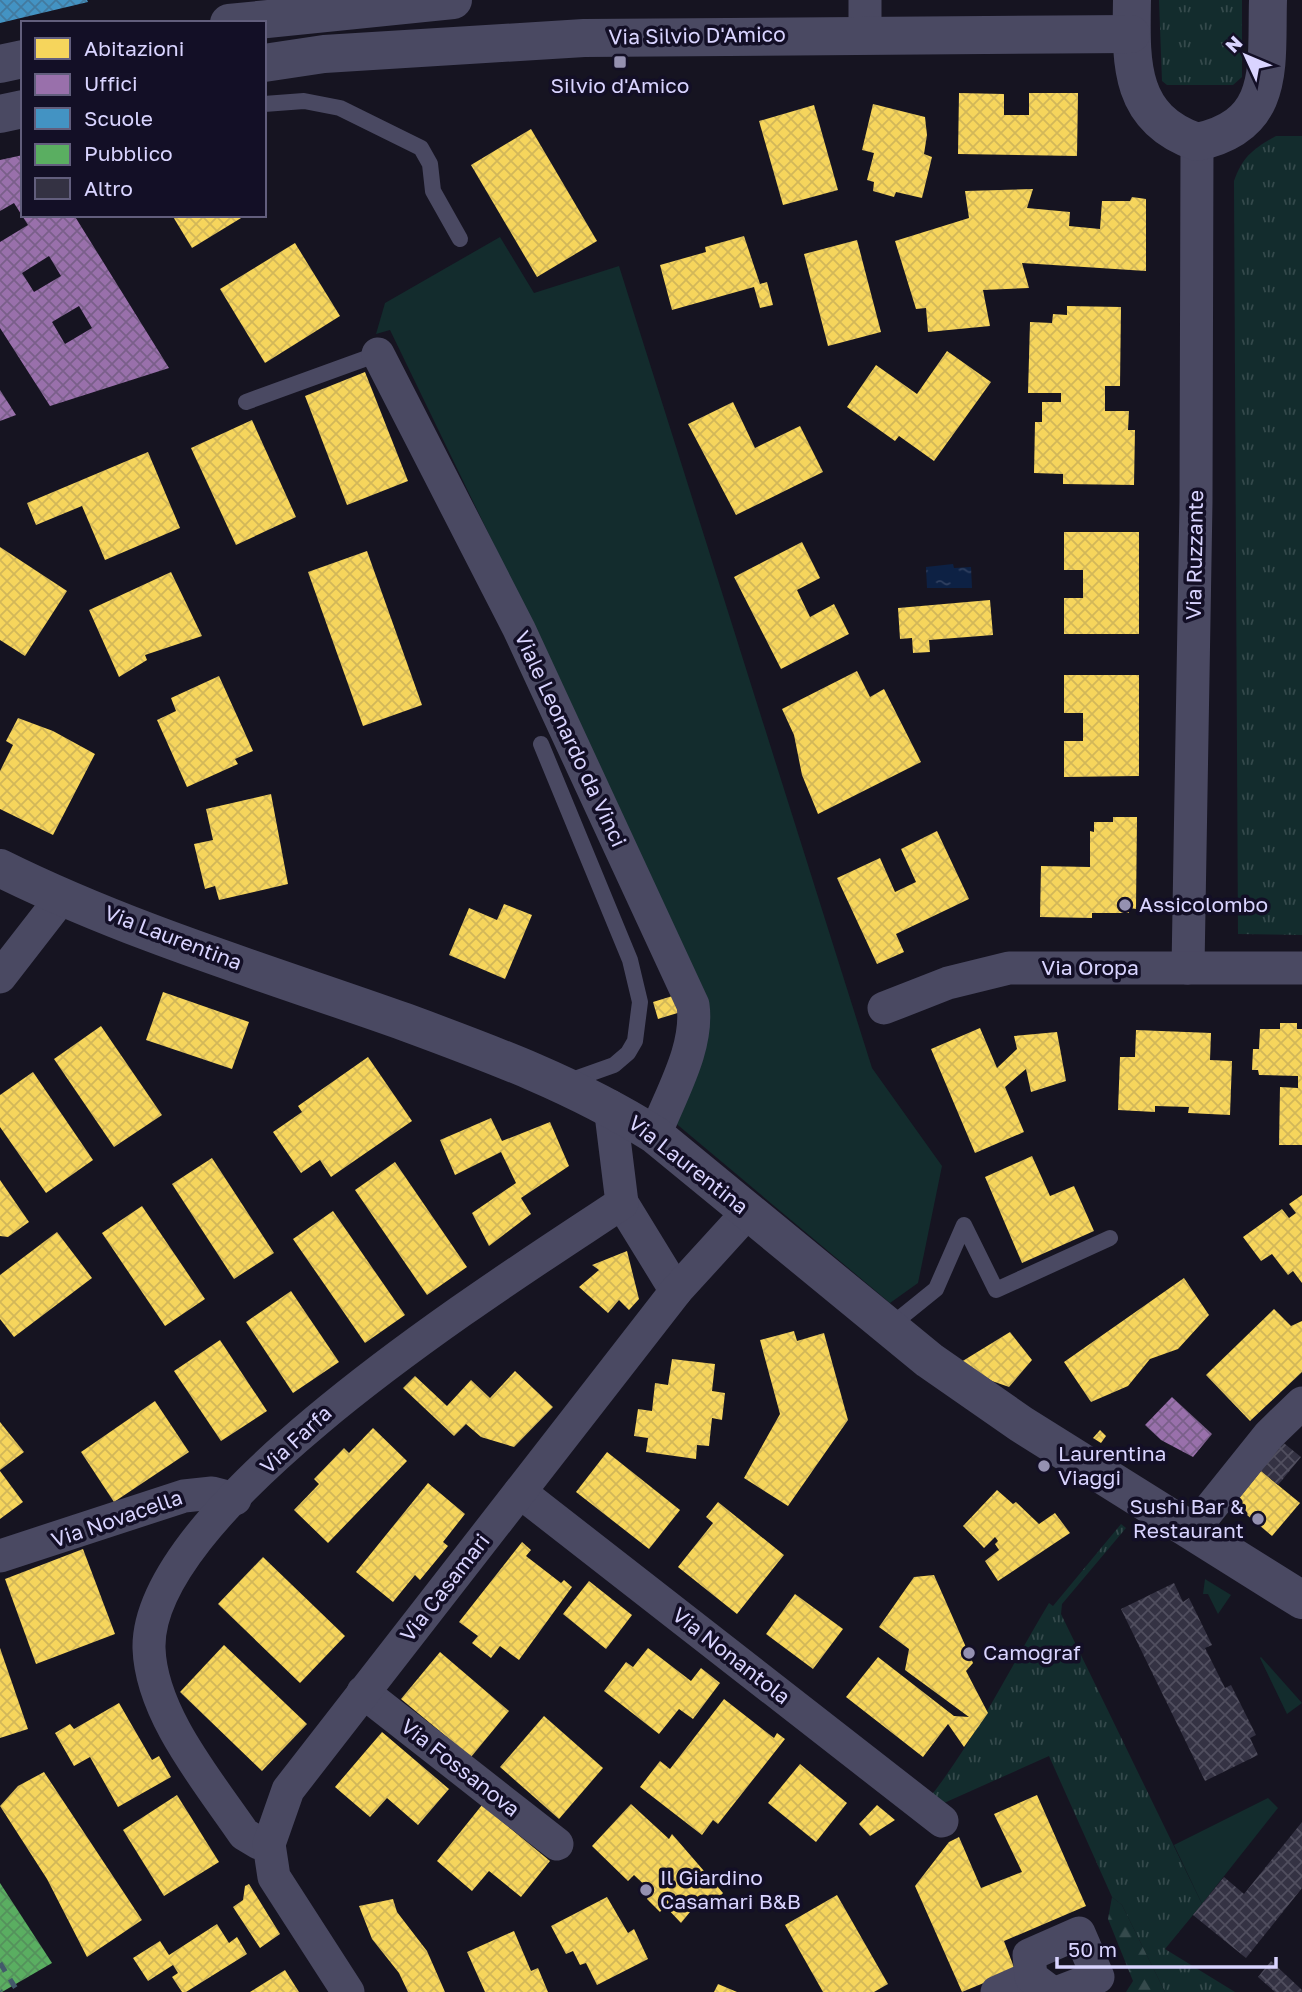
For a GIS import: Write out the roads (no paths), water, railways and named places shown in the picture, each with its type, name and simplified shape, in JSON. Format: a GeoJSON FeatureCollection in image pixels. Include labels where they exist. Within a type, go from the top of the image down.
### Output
{"type":"FeatureCollection","features":[{"type":"Feature","properties":{"kind":"street"},"geometry":{"type":"LineString","coordinates":[[248,21],[453,0]]}},
{"type":"Feature","properties":{"kind":"street"},"geometry":{"type":"LineString","coordinates":[[1132,17],[1136,80],[1144,103],[1171,131],[1197,142],[1238,127],[1256,105],[1265,85],[1268,0]]}},
{"type":"Feature","properties":{"kind":"street","name":"Via Silvio D'Amico"},"geometry":{"type":"LineString","coordinates":[[266,63],[324,54],[865,18],[1132,17]]}},
{"type":"Feature","properties":{"kind":"street"},"geometry":{"type":"LineString","coordinates":[[0,64],[21,59]]}},
{"type":"Feature","properties":{"kind":"street"},"geometry":{"type":"LineString","coordinates":[[0,114],[21,109]]}},
{"type":"Feature","properties":{"kind":"street","name":"Via Ruzzante"},"geometry":{"type":"LineString","coordinates":[[1188,968],[1196,488],[1197,142]]}},
{"type":"Feature","properties":{"kind":"street","name":"Viale Leonardo da Vinci"},"geometry":{"type":"LineString","coordinates":[[378,354],[519,629],[694,1005],[694,1031],[655,1135]]}},
{"type":"Feature","properties":{"kind":"street","name":"Via Laurentina"},"geometry":{"type":"LineString","coordinates":[[0,867],[62,897],[563,1083],[610,1107],[655,1135],[887,1328],[1021,1424],[1302,1600]]}},
{"type":"Feature","properties":{"kind":"street"},"geometry":{"type":"LineString","coordinates":[[0,977],[62,897]]}},
{"type":"Feature","properties":{"kind":"street","name":"Via Oropa"},"geometry":{"type":"LineString","coordinates":[[884,1008],[948,983],[1009,968],[1302,968]]}},
{"type":"Feature","properties":{"kind":"street"},"geometry":{"type":"LineString","coordinates":[[610,1107],[622,1203],[676,1291]]}},
{"type":"Feature","properties":{"kind":"street","name":"Via Farfa"},"geometry":{"type":"LineString","coordinates":[[269,1844],[259,1843],[244,1834],[205,1777],[160,1702],[151,1661],[150,1634],[166,1586],[182,1559],[235,1499],[312,1423],[358,1386],[622,1203]]}},
{"type":"Feature","properties":{"kind":"street","name":"Via Casamari"},"geometry":{"type":"LineString","coordinates":[[348,1992],[274,1877],[269,1844],[288,1790],[676,1291],[748,1212]]}},
{"type":"Feature","properties":{"kind":"street"},"geometry":{"type":"LineString","coordinates":[[1192,1531],[1269,1435],[1302,1403]]}},
{"type":"Feature","properties":{"kind":"street","name":"Via Nonantola"},"geometry":{"type":"LineString","coordinates":[[520,1492],[942,1821]]}},
{"type":"Feature","properties":{"kind":"street","name":"Via Novacella"},"geometry":{"type":"LineString","coordinates":[[0,1556],[184,1496],[212,1493],[235,1499]]}},
{"type":"Feature","properties":{"kind":"street","name":"Via Fossanova"},"geometry":{"type":"LineString","coordinates":[[363,1692],[557,1844]]}},
{"type":"Feature","properties":{"kind":"street"},"geometry":{"type":"LineString","coordinates":[[997,1992],[1047,1987]]}},
{"type":"Feature","properties":{"kind":"lane"},"geometry":{"type":"LineString","coordinates":[[266,104],[291,101],[327,104],[352,112],[421,148],[430,164],[433,191],[460,239]]}},
{"type":"Feature","properties":{"kind":"lane"},"geometry":{"type":"LineString","coordinates":[[246,402],[378,354]]}},
{"type":"Feature","properties":{"kind":"lane"},"geometry":{"type":"LineString","coordinates":[[541,744],[630,960],[639,1002],[635,1041],[628,1053],[614,1065],[563,1083]]}},
{"type":"Feature","properties":{"kind":"lane"},"geometry":{"type":"LineString","coordinates":[[887,1328],[936,1289],[964,1225],[996,1290],[1110,1238]]}},
{"type":"Feature","properties":{"kind":"water"},"geometry":{"type":"Polygon","coordinates":[[[953,564],[954,568],[971,567],[972,588],[927,588],[926,567],[953,564]]]}},
{"type":"Feature","properties":{"kind":"railway"},"geometry":{"type":"LineString","coordinates":[[0,1963],[18,1992]]}},
{"type":"Feature","properties":{"kind":"place","name":"Silvio d'Amico"},"geometry":{"type":"Point","coordinates":[620,62]}},
{"type":"Feature","properties":{"kind":"place","name":"Assicolombo"},"geometry":{"type":"Point","coordinates":[1125,905]}},
{"type":"Feature","properties":{"kind":"place","name":"Laurentina Viaggi"},"geometry":{"type":"Point","coordinates":[1044,1466]}},
{"type":"Feature","properties":{"kind":"place","name":"Sushi Bar & Restaurant"},"geometry":{"type":"Point","coordinates":[1258,1519]}},
{"type":"Feature","properties":{"kind":"place","name":"Camograf"},"geometry":{"type":"Point","coordinates":[969,1653]}},
{"type":"Feature","properties":{"kind":"place","name":"Il Giardino Casamari B&B"},"geometry":{"type":"Point","coordinates":[646,1890]}}]}
